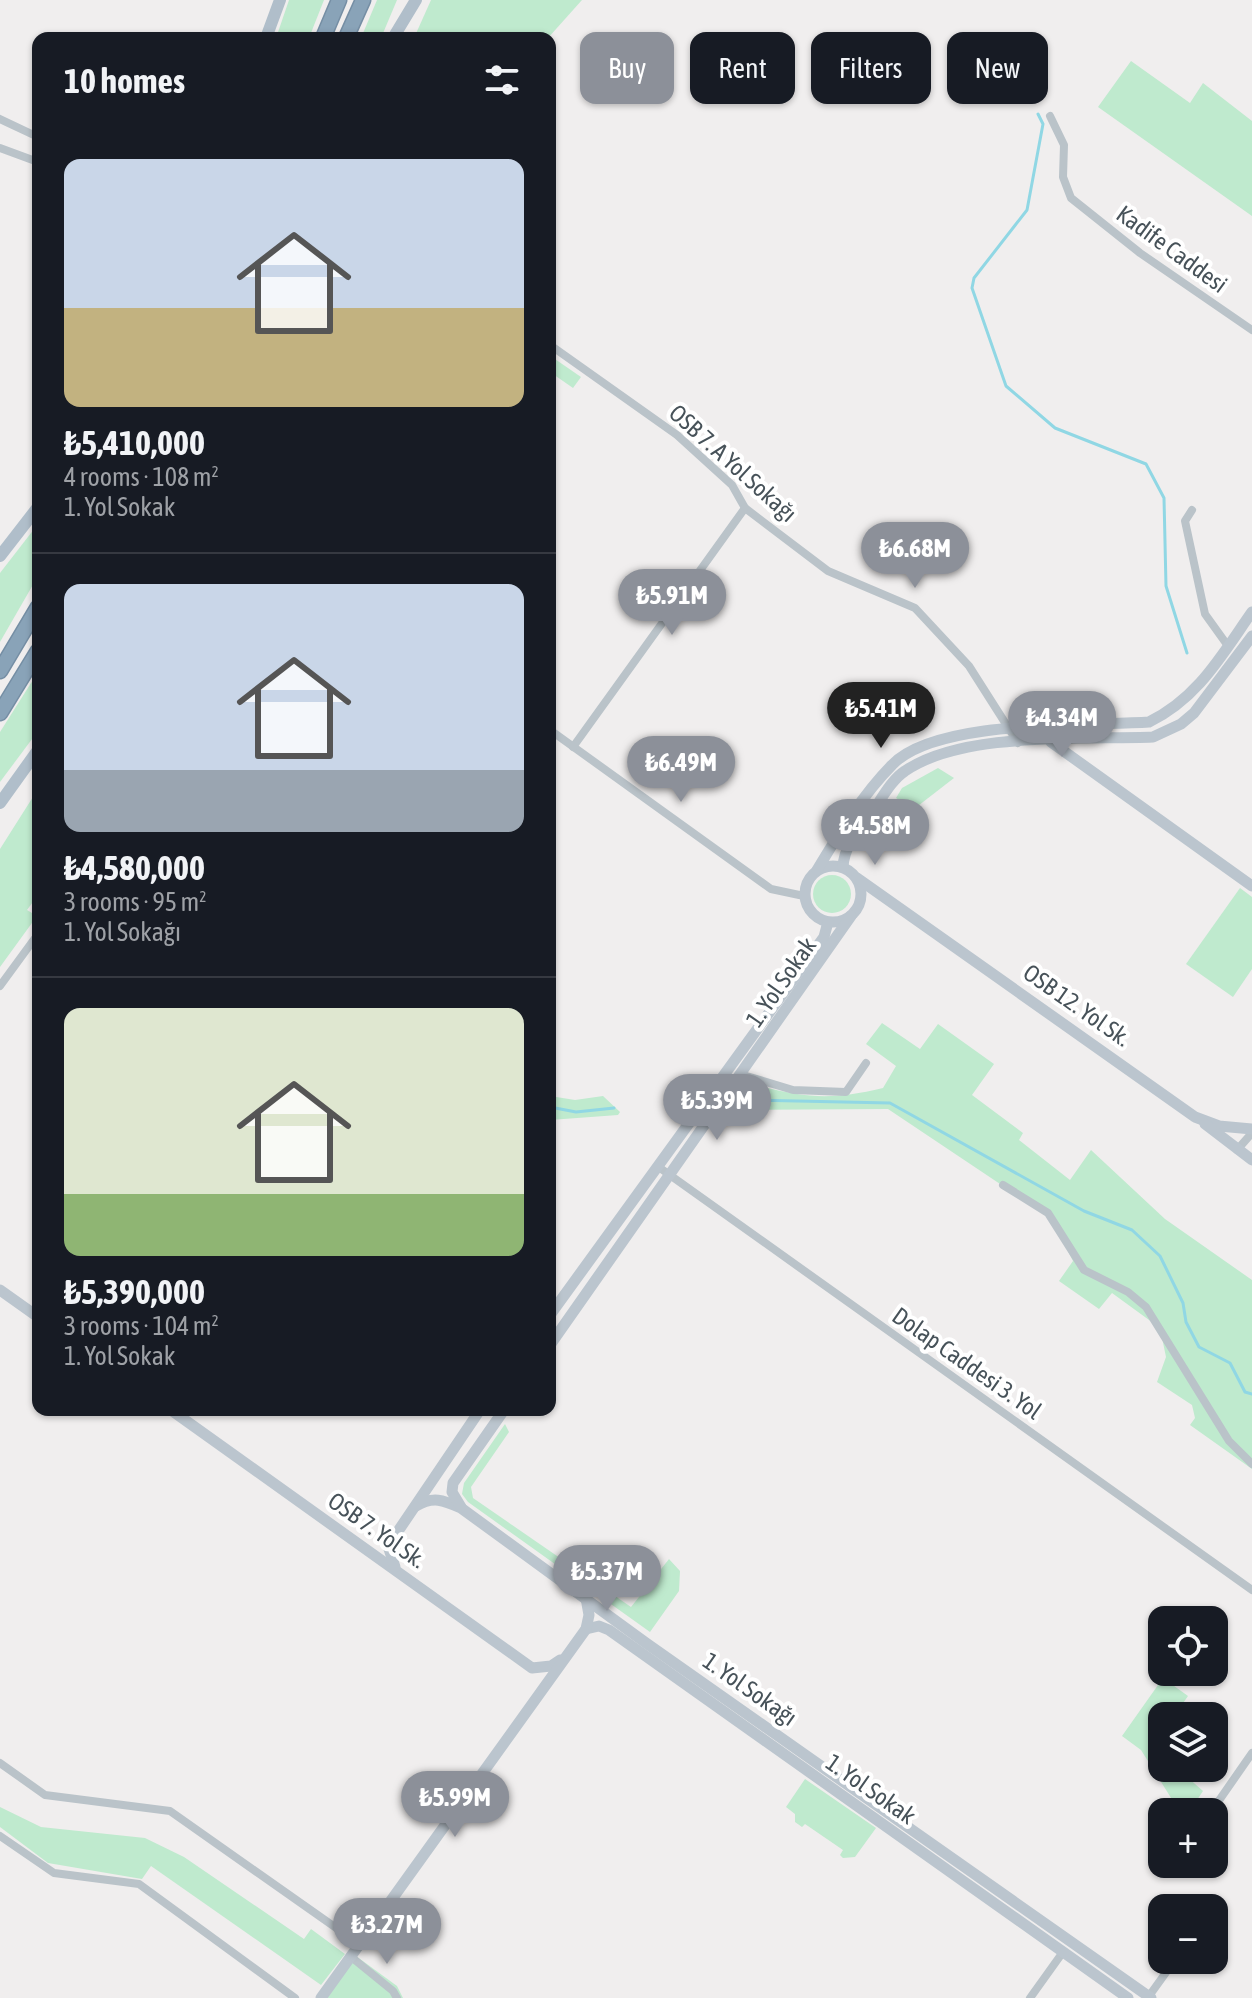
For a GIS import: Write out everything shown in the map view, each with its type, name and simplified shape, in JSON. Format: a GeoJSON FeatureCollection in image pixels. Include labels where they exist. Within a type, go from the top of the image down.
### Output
{"type":"FeatureCollection","features":[{"type":"Feature","properties":{"kind":"highway"},"geometry":{"type":"LineString","coordinates":[[326,32],[339,0]]}},
{"type":"Feature","properties":{"kind":"highway"},"geometry":{"type":"LineString","coordinates":[[349,32],[363,0]]}},
{"type":"Feature","properties":{"kind":"highway"},"geometry":{"type":"LineString","coordinates":[[0,671],[32,617]]}},
{"type":"Feature","properties":{"kind":"highway"},"geometry":{"type":"LineString","coordinates":[[0,713],[32,661]]}},
{"type":"Feature","properties":{"kind":"main road"},"geometry":{"type":"LineString","coordinates":[[268,32],[280,0]]}},
{"type":"Feature","properties":{"kind":"main road"},"geometry":{"type":"LineString","coordinates":[[397,32],[417,0]]}},
{"type":"Feature","properties":{"kind":"main road"},"geometry":{"type":"LineString","coordinates":[[403,32],[417,0]]}},
{"type":"Feature","properties":{"kind":"main road"},"geometry":{"type":"LineString","coordinates":[[0,556],[32,515]]}},
{"type":"Feature","properties":{"kind":"main road"},"geometry":{"type":"LineString","coordinates":[[0,803],[32,758]]}},
{"type":"Feature","properties":{"kind":"street","name":"Kadife Caddesi"},"geometry":{"type":"LineString","coordinates":[[1050,116],[1064,145],[1063,177],[1071,198],[1140,253],[1252,330]]}},
{"type":"Feature","properties":{"kind":"street"},"geometry":{"type":"LineString","coordinates":[[0,119],[32,134]]}},
{"type":"Feature","properties":{"kind":"street"},"geometry":{"type":"LineString","coordinates":[[0,148],[32,160]]}},
{"type":"Feature","properties":{"kind":"street","name":"OSB 7. A Yol Sokağı"},"geometry":{"type":"LineString","coordinates":[[556,349],[677,435],[732,485],[745,508],[828,571],[915,608],[969,666],[1018,743]]}},
{"type":"Feature","properties":{"kind":"street"},"geometry":{"type":"LineString","coordinates":[[573,747],[745,508]]}},
{"type":"Feature","properties":{"kind":"street"},"geometry":{"type":"LineString","coordinates":[[1192,510],[1185,521],[1205,614],[1228,646]]}},
{"type":"Feature","properties":{"kind":"street"},"geometry":{"type":"LineString","coordinates":[[817,870],[825,866],[843,867],[857,878],[862,897],[851,916],[828,922],[812,913],[804,896],[810,877],[893,763],[918,746],[957,733],[1149,722],[1176,709],[1189,697],[1252,612]]}},
{"type":"Feature","properties":{"kind":"street"},"geometry":{"type":"LineString","coordinates":[[843,867],[844,853],[856,833],[901,773],[926,758],[960,747],[1153,737],[1181,724],[1194,713],[1252,636]]}},
{"type":"Feature","properties":{"kind":"street"},"geometry":{"type":"LineString","coordinates":[[1041,728],[1050,742],[1252,886]]}},
{"type":"Feature","properties":{"kind":"street"},"geometry":{"type":"LineString","coordinates":[[556,734],[771,889],[804,896]]}},
{"type":"Feature","properties":{"kind":"street","name":"OSB 12. Yol Sk."},"geometry":{"type":"LineString","coordinates":[[857,878],[1195,1117],[1219,1126],[1252,1131]]}},
{"type":"Feature","properties":{"kind":"street"},"geometry":{"type":"LineString","coordinates":[[862,897],[886,896]]}},
{"type":"Feature","properties":{"kind":"street","name":"1. Yol Sokak"},"geometry":{"type":"LineString","coordinates":[[556,1337],[743,1075],[851,916]]}},
{"type":"Feature","properties":{"kind":"street"},"geometry":{"type":"LineString","coordinates":[[556,1307],[660,1168],[824,937],[828,922]]}},
{"type":"Feature","properties":{"kind":"street"},"geometry":{"type":"LineString","coordinates":[[0,986],[32,942]]}},
{"type":"Feature","properties":{"kind":"street"},"geometry":{"type":"LineString","coordinates":[[743,1075],[793,1090],[846,1092],[866,1063]]}},
{"type":"Feature","properties":{"kind":"street"},"geometry":{"type":"LineString","coordinates":[[1195,1117],[1252,1160]]}},
{"type":"Feature","properties":{"kind":"street"},"geometry":{"type":"LineString","coordinates":[[1237,1150],[1252,1131]]}},
{"type":"Feature","properties":{"kind":"street","name":"Dolap Caddesi 3. Yol"},"geometry":{"type":"LineString","coordinates":[[660,1168],[1252,1590]]}},
{"type":"Feature","properties":{"kind":"street"},"geometry":{"type":"LineString","coordinates":[[1003,1185],[1048,1213],[1084,1270],[1128,1292],[1146,1307],[1229,1441],[1252,1464]]}},
{"type":"Feature","properties":{"kind":"street"},"geometry":{"type":"LineString","coordinates":[[0,1290],[32,1313]]}},
{"type":"Feature","properties":{"kind":"street","name":"OSB 7. Yol Sk."},"geometry":{"type":"LineString","coordinates":[[179,1416],[532,1668]]}},
{"type":"Feature","properties":{"kind":"street"},"geometry":{"type":"LineString","coordinates":[[367,1550],[388,1546],[476,1416]]}},
{"type":"Feature","properties":{"kind":"street"},"geometry":{"type":"LineString","coordinates":[[461,1508],[452,1492],[453,1483],[500,1416]]}},
{"type":"Feature","properties":{"kind":"street","name":"1. Yol Sokağı"},"geometry":{"type":"LineString","coordinates":[[416,1506],[427,1500],[441,1499],[461,1508],[586,1598],[643,1647],[1150,1997]]}},
{"type":"Feature","properties":{"kind":"street"},"geometry":{"type":"LineString","coordinates":[[388,1546],[396,1569]]}},
{"type":"Feature","properties":{"kind":"street"},"geometry":{"type":"LineString","coordinates":[[321,1998],[560,1660],[586,1629],[589,1615],[586,1598]]}},
{"type":"Feature","properties":{"kind":"street","name":"1. Yol Sokak"},"geometry":{"type":"LineString","coordinates":[[586,1629],[599,1626],[643,1647],[1128,1998]]}},
{"type":"Feature","properties":{"kind":"street"},"geometry":{"type":"LineString","coordinates":[[533,1700],[532,1668],[551,1666],[560,1660]]}},
{"type":"Feature","properties":{"kind":"street"},"geometry":{"type":"LineString","coordinates":[[1221,1798],[1252,1753]]}},
{"type":"Feature","properties":{"kind":"street"},"geometry":{"type":"LineString","coordinates":[[0,1763],[45,1795],[170,1811],[359,1944]]}},
{"type":"Feature","properties":{"kind":"street"},"geometry":{"type":"LineString","coordinates":[[0,1836],[54,1873],[139,1884],[295,1998]]}},
{"type":"Feature","properties":{"kind":"street"},"geometry":{"type":"LineString","coordinates":[[1030,1998],[1070,1941]]}},
{"type":"Feature","properties":{"kind":"street"},"geometry":{"type":"LineString","coordinates":[[350,1956],[393,1991],[397,1998]]}},
{"type":"Feature","properties":{"kind":"street"},"geometry":{"type":"LineString","coordinates":[[1150,1997],[1166,1974]]}},
{"type":"Feature","properties":{"kind":"green space"},"geometry":{"type":"Polygon","coordinates":[[[289,0],[324,0],[311,32],[278,32],[289,0]]]}},
{"type":"Feature","properties":{"kind":"green space"},"geometry":{"type":"Polygon","coordinates":[[[377,0],[397,0],[384,32],[364,32],[377,0]]]}},
{"type":"Feature","properties":{"kind":"green space"},"geometry":{"type":"Polygon","coordinates":[[[431,0],[582,0],[553,32],[417,32],[431,0]]]}},
{"type":"Feature","properties":{"kind":"green space"},"geometry":{"type":"Polygon","coordinates":[[[1131,61],[1190,103],[1203,83],[1252,121],[1252,216],[1098,107],[1131,61]]]}},
{"type":"Feature","properties":{"kind":"green space"},"geometry":{"type":"Polygon","coordinates":[[[556,360],[581,377],[573,388],[556,376],[556,360]]]}},
{"type":"Feature","properties":{"kind":"green space"},"geometry":{"type":"Polygon","coordinates":[[[32,532],[32,586],[0,642],[0,573],[32,532]]]}},
{"type":"Feature","properties":{"kind":"green space"},"geometry":{"type":"Polygon","coordinates":[[[32,681],[32,739],[0,782],[0,732],[32,681]]]}},
{"type":"Feature","properties":{"kind":"green space"},"geometry":{"type":"Polygon","coordinates":[[[938,768],[954,778],[914,809],[896,798],[902,788],[938,768]]]}},
{"type":"Feature","properties":{"kind":"green space"},"geometry":{"type":"Polygon","coordinates":[[[32,798],[32,903],[27,910],[32,913],[32,923],[0,967],[0,849],[32,798]]]}},
{"type":"Feature","properties":{"kind":"green space"},"geometry":{"type":"Polygon","coordinates":[[[832,875],[846,880],[851,894],[846,908],[832,913],[818,908],[813,894],[818,880],[832,875]]]}},
{"type":"Feature","properties":{"kind":"green space"},"geometry":{"type":"Polygon","coordinates":[[[1240,888],[1252,897],[1252,969],[1233,997],[1186,964],[1240,888]]]}},
{"type":"Feature","properties":{"kind":"green space"},"geometry":{"type":"Polygon","coordinates":[[[882,1023],[920,1049],[938,1024],[994,1064],[972,1095],[1023,1133],[1019,1140],[1070,1180],[1091,1150],[1165,1219],[1252,1280],[1252,1469],[1190,1425],[1195,1418],[1192,1405],[1157,1382],[1166,1357],[1160,1328],[1112,1293],[1099,1309],[1059,1281],[1073,1261],[1051,1218],[888,1109],[732,1110],[749,1083],[816,1096],[847,1095],[883,1088],[896,1066],[866,1044],[882,1023]]]}},
{"type":"Feature","properties":{"kind":"green space"},"geometry":{"type":"Polygon","coordinates":[[[603,1096],[620,1112],[618,1115],[556,1120],[556,1097],[575,1100],[603,1096]]]}},
{"type":"Feature","properties":{"kind":"green space"},"geometry":{"type":"Polygon","coordinates":[[[505,1424],[509,1432],[471,1487],[473,1498],[631,1607],[669,1559],[680,1571],[679,1591],[650,1632],[468,1502],[462,1494],[464,1483],[505,1424]]]}},
{"type":"Feature","properties":{"kind":"green space"},"geometry":{"type":"Polygon","coordinates":[[[1157,1686],[1174,1686],[1188,1696],[1184,1702],[1148,1702],[1148,1761],[1141,1750],[1122,1736],[1157,1686]]]}},
{"type":"Feature","properties":{"kind":"green space"},"geometry":{"type":"Polygon","coordinates":[[[805,1779],[876,1828],[855,1857],[843,1858],[840,1855],[843,1850],[805,1824],[802,1827],[795,1822],[795,1814],[786,1807],[805,1779]]]}},
{"type":"Feature","properties":{"kind":"green space"},"geometry":{"type":"Polygon","coordinates":[[[1161,1782],[1193,1782],[1203,1791],[1198,1798],[1171,1798],[1161,1782]]]}},
{"type":"Feature","properties":{"kind":"green space"},"geometry":{"type":"Polygon","coordinates":[[[0,1807],[41,1827],[145,1838],[184,1857],[304,1939],[311,1929],[345,1954],[321,1985],[151,1866],[142,1879],[48,1863],[0,1827],[0,1807]]]}},
{"type":"Feature","properties":{"kind":"green space"},"geometry":{"type":"Polygon","coordinates":[[[356,1956],[397,1986],[403,1998],[327,1998],[356,1956]]]}},
{"type":"Feature","properties":{"kind":"waterway"},"geometry":{"type":"LineString","coordinates":[[1038,114],[1043,124],[1027,210],[974,278],[972,288],[1006,386],[1055,428],[1146,464],[1164,498],[1166,586],[1187,653]]}},
{"type":"Feature","properties":{"kind":"waterway"},"geometry":{"type":"LineString","coordinates":[[749,1100],[890,1103],[1084,1211],[1132,1230],[1160,1256],[1183,1303],[1186,1322],[1199,1347],[1230,1363],[1245,1392],[1252,1394]]}},
{"type":"Feature","properties":{"kind":"waterway"},"geometry":{"type":"LineString","coordinates":[[556,1108],[576,1112],[614,1108]]}}]}
